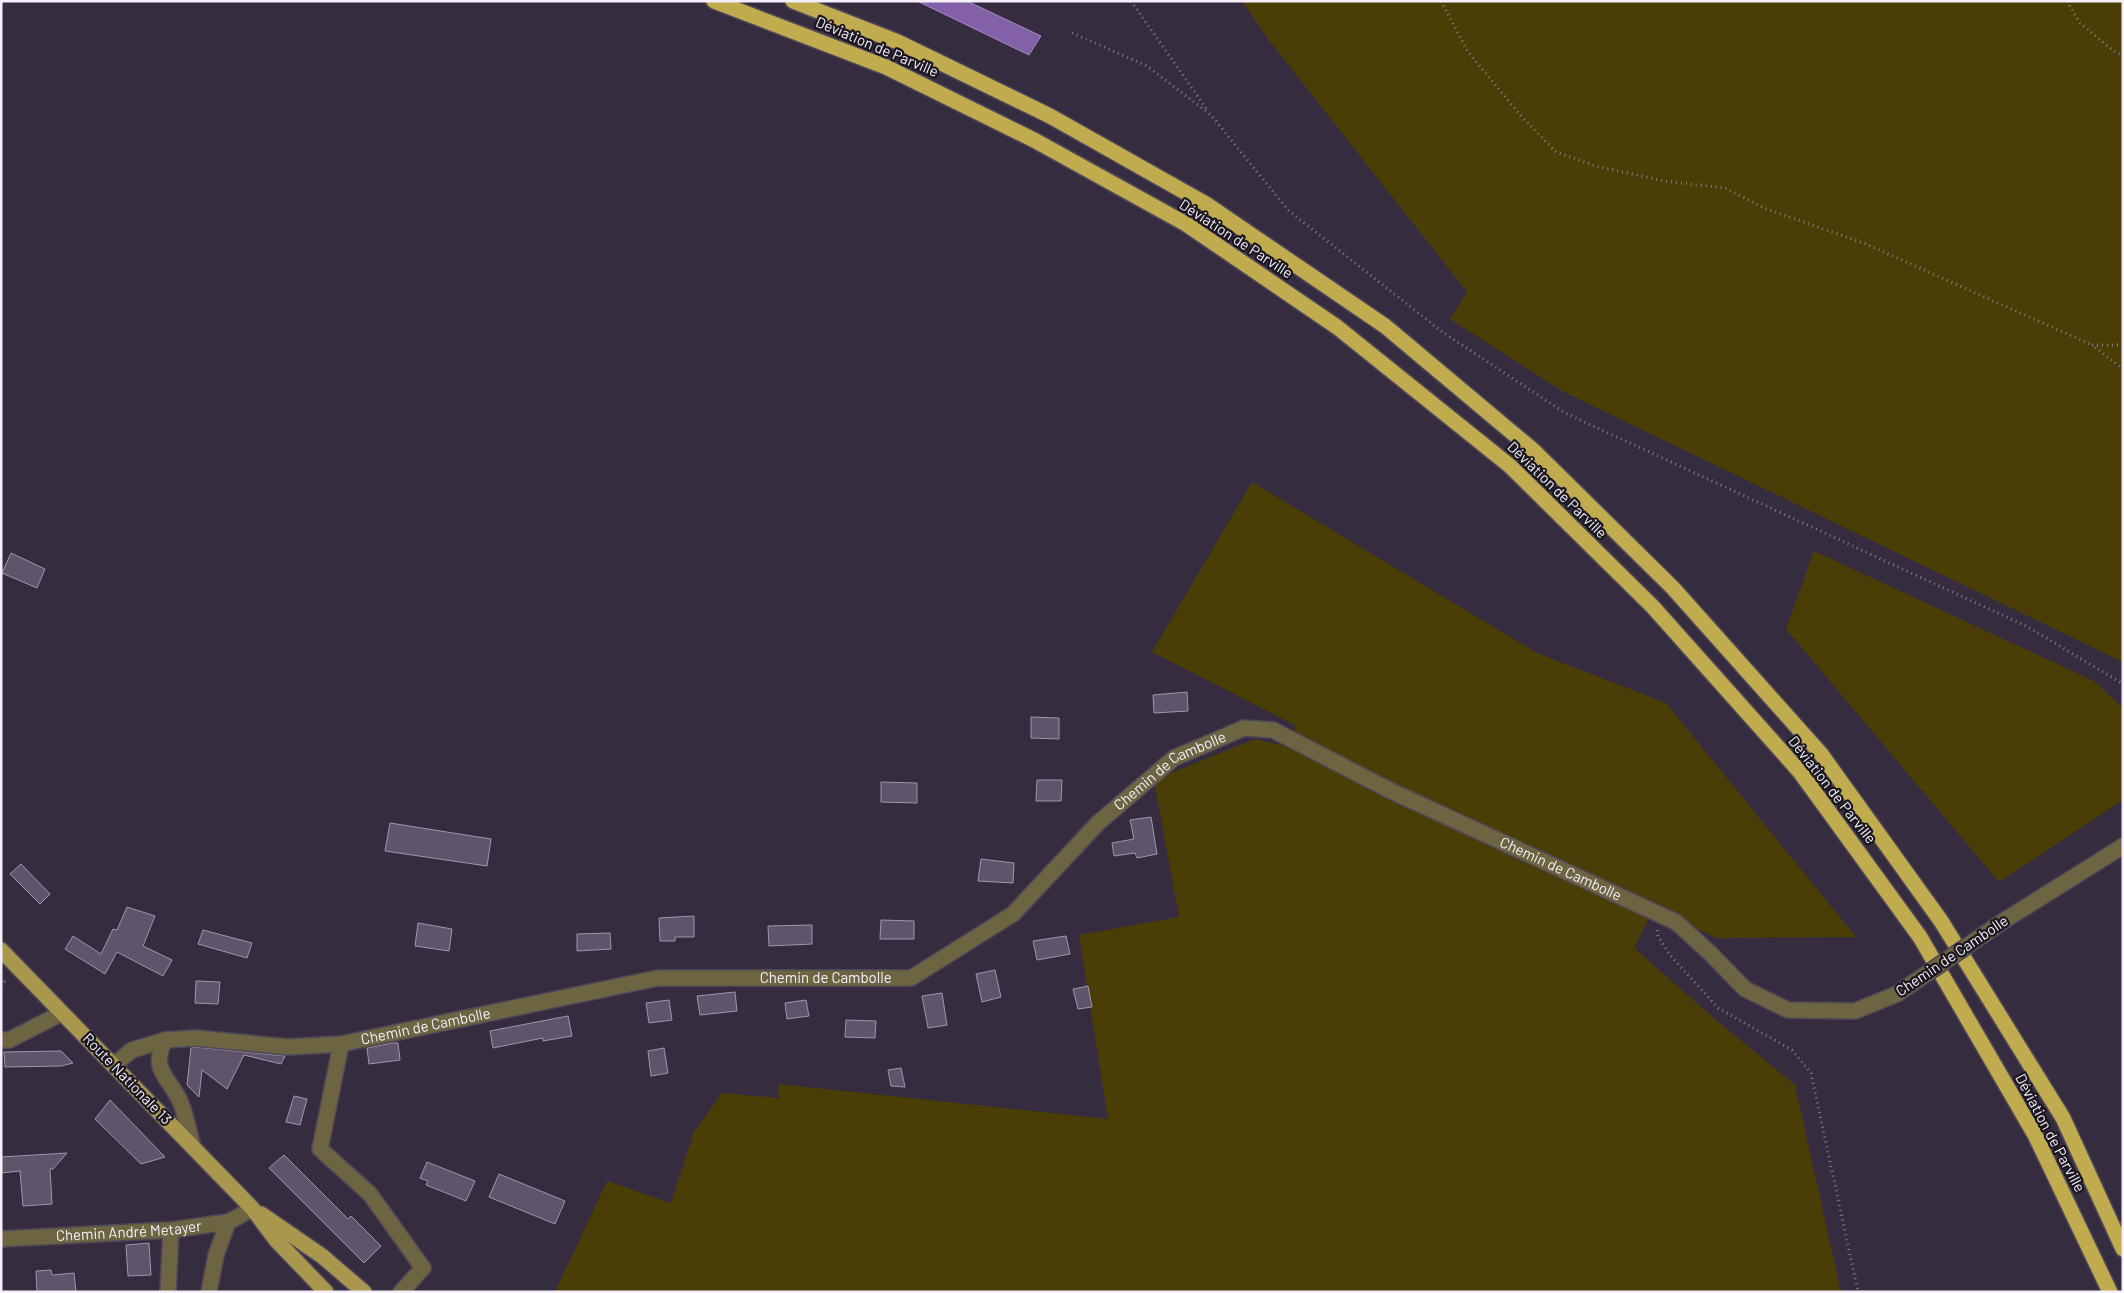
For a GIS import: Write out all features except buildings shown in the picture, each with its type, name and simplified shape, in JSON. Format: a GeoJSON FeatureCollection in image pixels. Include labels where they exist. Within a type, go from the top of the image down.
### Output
{"type":"FeatureCollection","features":[{"type":"Feature","properties":{"kind":"highway","name":"Déviation de Parville"},"geometry":{"type":"LineString","coordinates":[[714,1],[886,67],[1034,140],[1186,224],[1338,328],[1510,466],[1654,607],[1800,772],[1920,937],[2035,1134],[2110,1292]]}},
{"type":"Feature","properties":{"kind":"highway","name":"Déviation de Parville"},"geometry":{"type":"LineString","coordinates":[[793,1],[898,42],[1050,116],[1206,204],[1385,326],[1534,451],[1673,588],[1821,754],[1941,921],[2058,1110],[2123,1249]]}},
{"type":"Feature","properties":{"kind":"main road","name":"Route Nationale 13"},"geometry":{"type":"LineString","coordinates":[[1,950],[252,1208],[276,1240],[326,1292]]}},
{"type":"Feature","properties":{"kind":"main road","name":"Route Nationale 13"},"geometry":{"type":"LineString","coordinates":[[252,1208],[322,1256],[364,1292]]}},
{"type":"Feature","properties":{"kind":"street","name":"Chemin de Cambolle"},"geometry":{"type":"LineString","coordinates":[[114,1065],[132,1050],[165,1040],[195,1038],[288,1047],[341,1044],[658,978],[911,978],[1013,914],[1098,823],[1174,758],[1244,728],[1274,730],[1391,791],[1676,922],[1745,989],[1788,1010],[1855,1011],[1897,994],[2005,920],[2123,846]]}},
{"type":"Feature","properties":{"kind":"street"},"geometry":{"type":"LineString","coordinates":[[1,1040],[9,1040],[62,1013]]}},
{"type":"Feature","properties":{"kind":"street"},"geometry":{"type":"LineString","coordinates":[[165,1040],[160,1051],[158,1065],[180,1101],[193,1147]]}},
{"type":"Feature","properties":{"kind":"street"},"geometry":{"type":"LineString","coordinates":[[341,1044],[320,1149],[370,1194],[423,1268],[401,1292]]}},
{"type":"Feature","properties":{"kind":"street","name":"Chemin André Metayer"},"geometry":{"type":"LineString","coordinates":[[1,1239],[171,1230],[228,1222],[238,1218],[252,1208]]}},
{"type":"Feature","properties":{"kind":"street"},"geometry":{"type":"LineString","coordinates":[[209,1292],[216,1255],[228,1222]]}},
{"type":"Feature","properties":{"kind":"street"},"geometry":{"type":"LineString","coordinates":[[168,1292],[171,1230]]}},
{"type":"Feature","properties":{"kind":"path"},"geometry":{"type":"LineString","coordinates":[[1131,1],[1211,115],[1288,210],[1441,331],[1565,413],[2028,627],[2123,684]]}},
{"type":"Feature","properties":{"kind":"path"},"geometry":{"type":"LineString","coordinates":[[1442,1],[1468,52],[1522,117],[1556,152],[1596,166],[1664,181],[1725,188],[1764,208],[1866,244],[2092,345],[2123,369]]}},
{"type":"Feature","properties":{"kind":"path"},"geometry":{"type":"LineString","coordinates":[[2067,1],[2078,22],[2112,50],[2123,56]]}},
{"type":"Feature","properties":{"kind":"path"},"geometry":{"type":"LineString","coordinates":[[1072,34],[1147,66],[1211,115]]}},
{"type":"Feature","properties":{"kind":"path"},"geometry":{"type":"LineString","coordinates":[[2092,345],[2123,345]]}},
{"type":"Feature","properties":{"kind":"path"},"geometry":{"type":"LineString","coordinates":[[1655,913],[1658,936],[1669,954],[1718,1008],[1792,1050],[1811,1073],[1858,1292]]}},
{"type":"Feature","properties":{"kind":"shaded area"},"geometry":{"type":"Polygon","coordinates":[[[917,1],[967,1],[1041,36],[1029,55],[917,1]]]}},
{"type":"Feature","properties":{"kind":"shaded area"},"geometry":{"type":"Polygon","coordinates":[[[1242,1],[2123,1],[2123,662],[1562,391],[1450,319],[1467,292],[1268,39],[1242,1]]]}},
{"type":"Feature","properties":{"kind":"shaded area"},"geometry":{"type":"Polygon","coordinates":[[[1252,482],[1537,653],[1666,703],[1856,937],[1716,938],[1654,907],[1634,948],[1715,1019],[1795,1085],[1841,1292],[555,1292],[607,1181],[671,1203],[694,1132],[722,1093],[779,1098],[778,1084],[1108,1119],[1079,935],[1179,917],[1154,780],[1255,739],[1290,747],[1295,725],[1152,652],[1252,482]]]}},
{"type":"Feature","properties":{"kind":"shaded area"},"geometry":{"type":"Polygon","coordinates":[[[1814,551],[2094,681],[2123,708],[2123,800],[1999,882],[1786,629],[1814,551]]]}}]}
